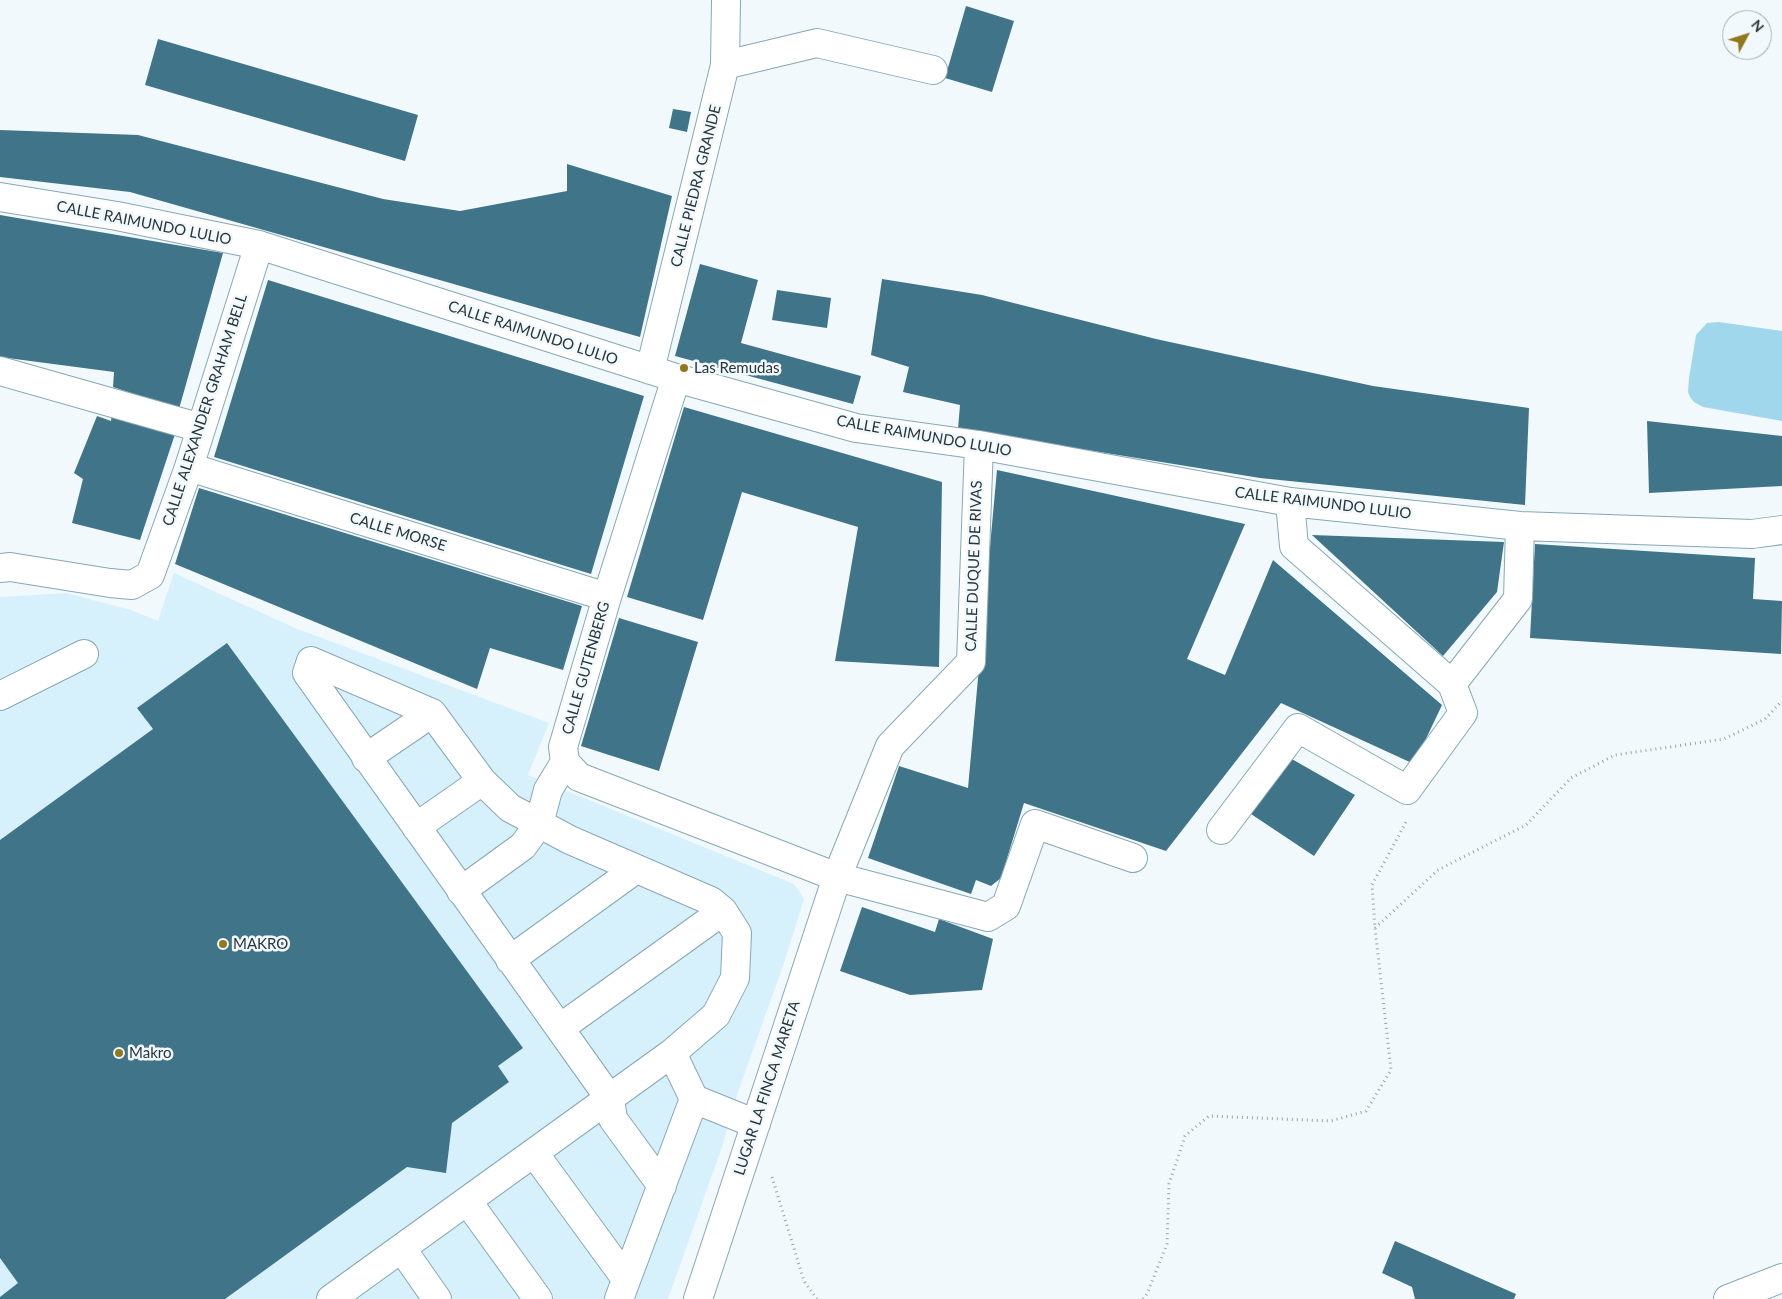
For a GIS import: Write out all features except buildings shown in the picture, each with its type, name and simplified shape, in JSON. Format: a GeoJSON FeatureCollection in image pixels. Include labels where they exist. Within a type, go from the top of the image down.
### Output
{"type":"FeatureCollection","features":[{"type":"Feature","properties":{"kind":"main road","name":"CALLE PIEDRA GRANDE"},"geometry":{"type":"LineString","coordinates":[[663,374],[725,65],[726,0]]}},
{"type":"Feature","properties":{"kind":"main road"},"geometry":{"type":"LineString","coordinates":[[725,65],[817,42],[933,70]]}},
{"type":"Feature","properties":{"kind":"main road","name":"CALLE RAIMUNDO LULIO"},"geometry":{"type":"LineString","coordinates":[[0,197],[116,216],[259,246],[663,374],[856,428],[979,445],[1290,502],[1520,526],[1752,534],[1782,530]]}},
{"type":"Feature","properties":{"kind":"main road","name":"CALLE ALEXANDER GRAHAM BELL"},"geometry":{"type":"LineString","coordinates":[[0,568],[10,567],[132,585],[150,574],[189,467],[259,246]]}},
{"type":"Feature","properties":{"kind":"main road"},"geometry":{"type":"LineString","coordinates":[[0,371],[201,428]]}},
{"type":"Feature","properties":{"kind":"main road","name":"CALLE GUTENBERG"},"geometry":{"type":"LineString","coordinates":[[565,762],[563,747],[607,597],[663,374]]}},
{"type":"Feature","properties":{"kind":"main road","name":"CALLE DUQUE DE RIVAS"},"geometry":{"type":"LineString","coordinates":[[837,878],[890,746],[970,662],[979,445]]}},
{"type":"Feature","properties":{"kind":"main road","name":"CALLE MORSE"},"geometry":{"type":"LineString","coordinates":[[189,467],[607,597]]}},
{"type":"Feature","properties":{"kind":"main road"},"geometry":{"type":"LineString","coordinates":[[1221,830],[1298,728],[1407,790],[1463,713],[1452,684],[1294,546],[1290,502]]}},
{"type":"Feature","properties":{"kind":"main road"},"geometry":{"type":"LineString","coordinates":[[1452,684],[1518,599],[1520,526]]}},
{"type":"Feature","properties":{"kind":"main road"},"geometry":{"type":"LineString","coordinates":[[0,696],[84,654]]}},
{"type":"Feature","properties":{"kind":"main road"},"geometry":{"type":"LineString","coordinates":[[333,1299],[610,1099],[672,1053],[716,1015],[735,978],[737,934],[723,911],[711,901],[570,840],[510,808],[482,781],[432,713],[311,661],[307,673],[610,1099],[613,1119],[662,1186]]}},
{"type":"Feature","properties":{"kind":"main road"},"geometry":{"type":"LineString","coordinates":[[366,758],[432,713]]}},
{"type":"Feature","properties":{"kind":"main road"},"geometry":{"type":"LineString","coordinates":[[461,891],[523,846],[539,824],[548,790],[565,762],[578,776],[837,878],[988,917],[1006,906],[1035,824],[1133,858]]}},
{"type":"Feature","properties":{"kind":"main road"},"geometry":{"type":"LineString","coordinates":[[416,827],[482,781]]}},
{"type":"Feature","properties":{"kind":"main road"},"geometry":{"type":"LineString","coordinates":[[510,960],[636,869]]}},
{"type":"Feature","properties":{"kind":"main road","name":"LUGAR LA FINCA MARETA"},"geometry":{"type":"LineString","coordinates":[[698,1299],[837,878]]}},
{"type":"Feature","properties":{"kind":"main road"},"geometry":{"type":"LineString","coordinates":[[560,1028],[723,911]]}},
{"type":"Feature","properties":{"kind":"main road"},"geometry":{"type":"LineString","coordinates":[[672,1053],[694,1099],[756,1124]]}},
{"type":"Feature","properties":{"kind":"main road"},"geometry":{"type":"LineString","coordinates":[[623,1289],[694,1099]]}},
{"type":"Feature","properties":{"kind":"main road"},"geometry":{"type":"LineString","coordinates":[[534,1153],[623,1289]]}},
{"type":"Feature","properties":{"kind":"main road"},"geometry":{"type":"LineString","coordinates":[[468,1202],[538,1299]]}},
{"type":"Feature","properties":{"kind":"main road"},"geometry":{"type":"LineString","coordinates":[[402,1250],[437,1299]]}},
{"type":"Feature","properties":{"kind":"main road"},"geometry":{"type":"LineString","coordinates":[[1728,1299],[1782,1278]]}},
{"type":"Feature","properties":{"kind":"path"},"geometry":{"type":"LineString","coordinates":[[1375,928],[1438,870],[1526,825],[1571,778],[1615,755],[1724,739],[1765,719],[1782,701]]}},
{"type":"Feature","properties":{"kind":"path"},"geometry":{"type":"LineString","coordinates":[[1143,1299],[1147,1294],[1167,1244],[1169,1184],[1185,1136],[1209,1116],[1331,1121],[1366,1110],[1391,1070],[1372,885],[1407,820],[1407,790]]}},
{"type":"Feature","properties":{"kind":"path"},"geometry":{"type":"LineString","coordinates":[[770,1170],[804,1281],[817,1299]]}},
{"type":"Feature","properties":{"kind":"shaded area"},"geometry":{"type":"Polygon","coordinates":[[[174,573],[295,628],[549,723],[528,775],[794,884],[801,894],[804,899],[785,960],[668,1299],[0,1299],[0,597],[66,593],[131,610],[158,621],[174,573]]]}},
{"type":"Feature","properties":{"kind":"water"},"geometry":{"type":"Polygon","coordinates":[[[1719,322],[1782,331],[1782,421],[1703,407],[1694,402],[1690,397],[1688,392],[1689,378],[1696,335],[1707,323],[1719,322]]]}},
{"type":"Feature","properties":{"kind":"place","name":"Las Remudas"},"geometry":{"type":"Point","coordinates":[684,368]}},
{"type":"Feature","properties":{"kind":"place","name":"MAKRO"},"geometry":{"type":"Point","coordinates":[223,944]}},
{"type":"Feature","properties":{"kind":"place","name":"Makro"},"geometry":{"type":"Point","coordinates":[119,1053]}}]}
